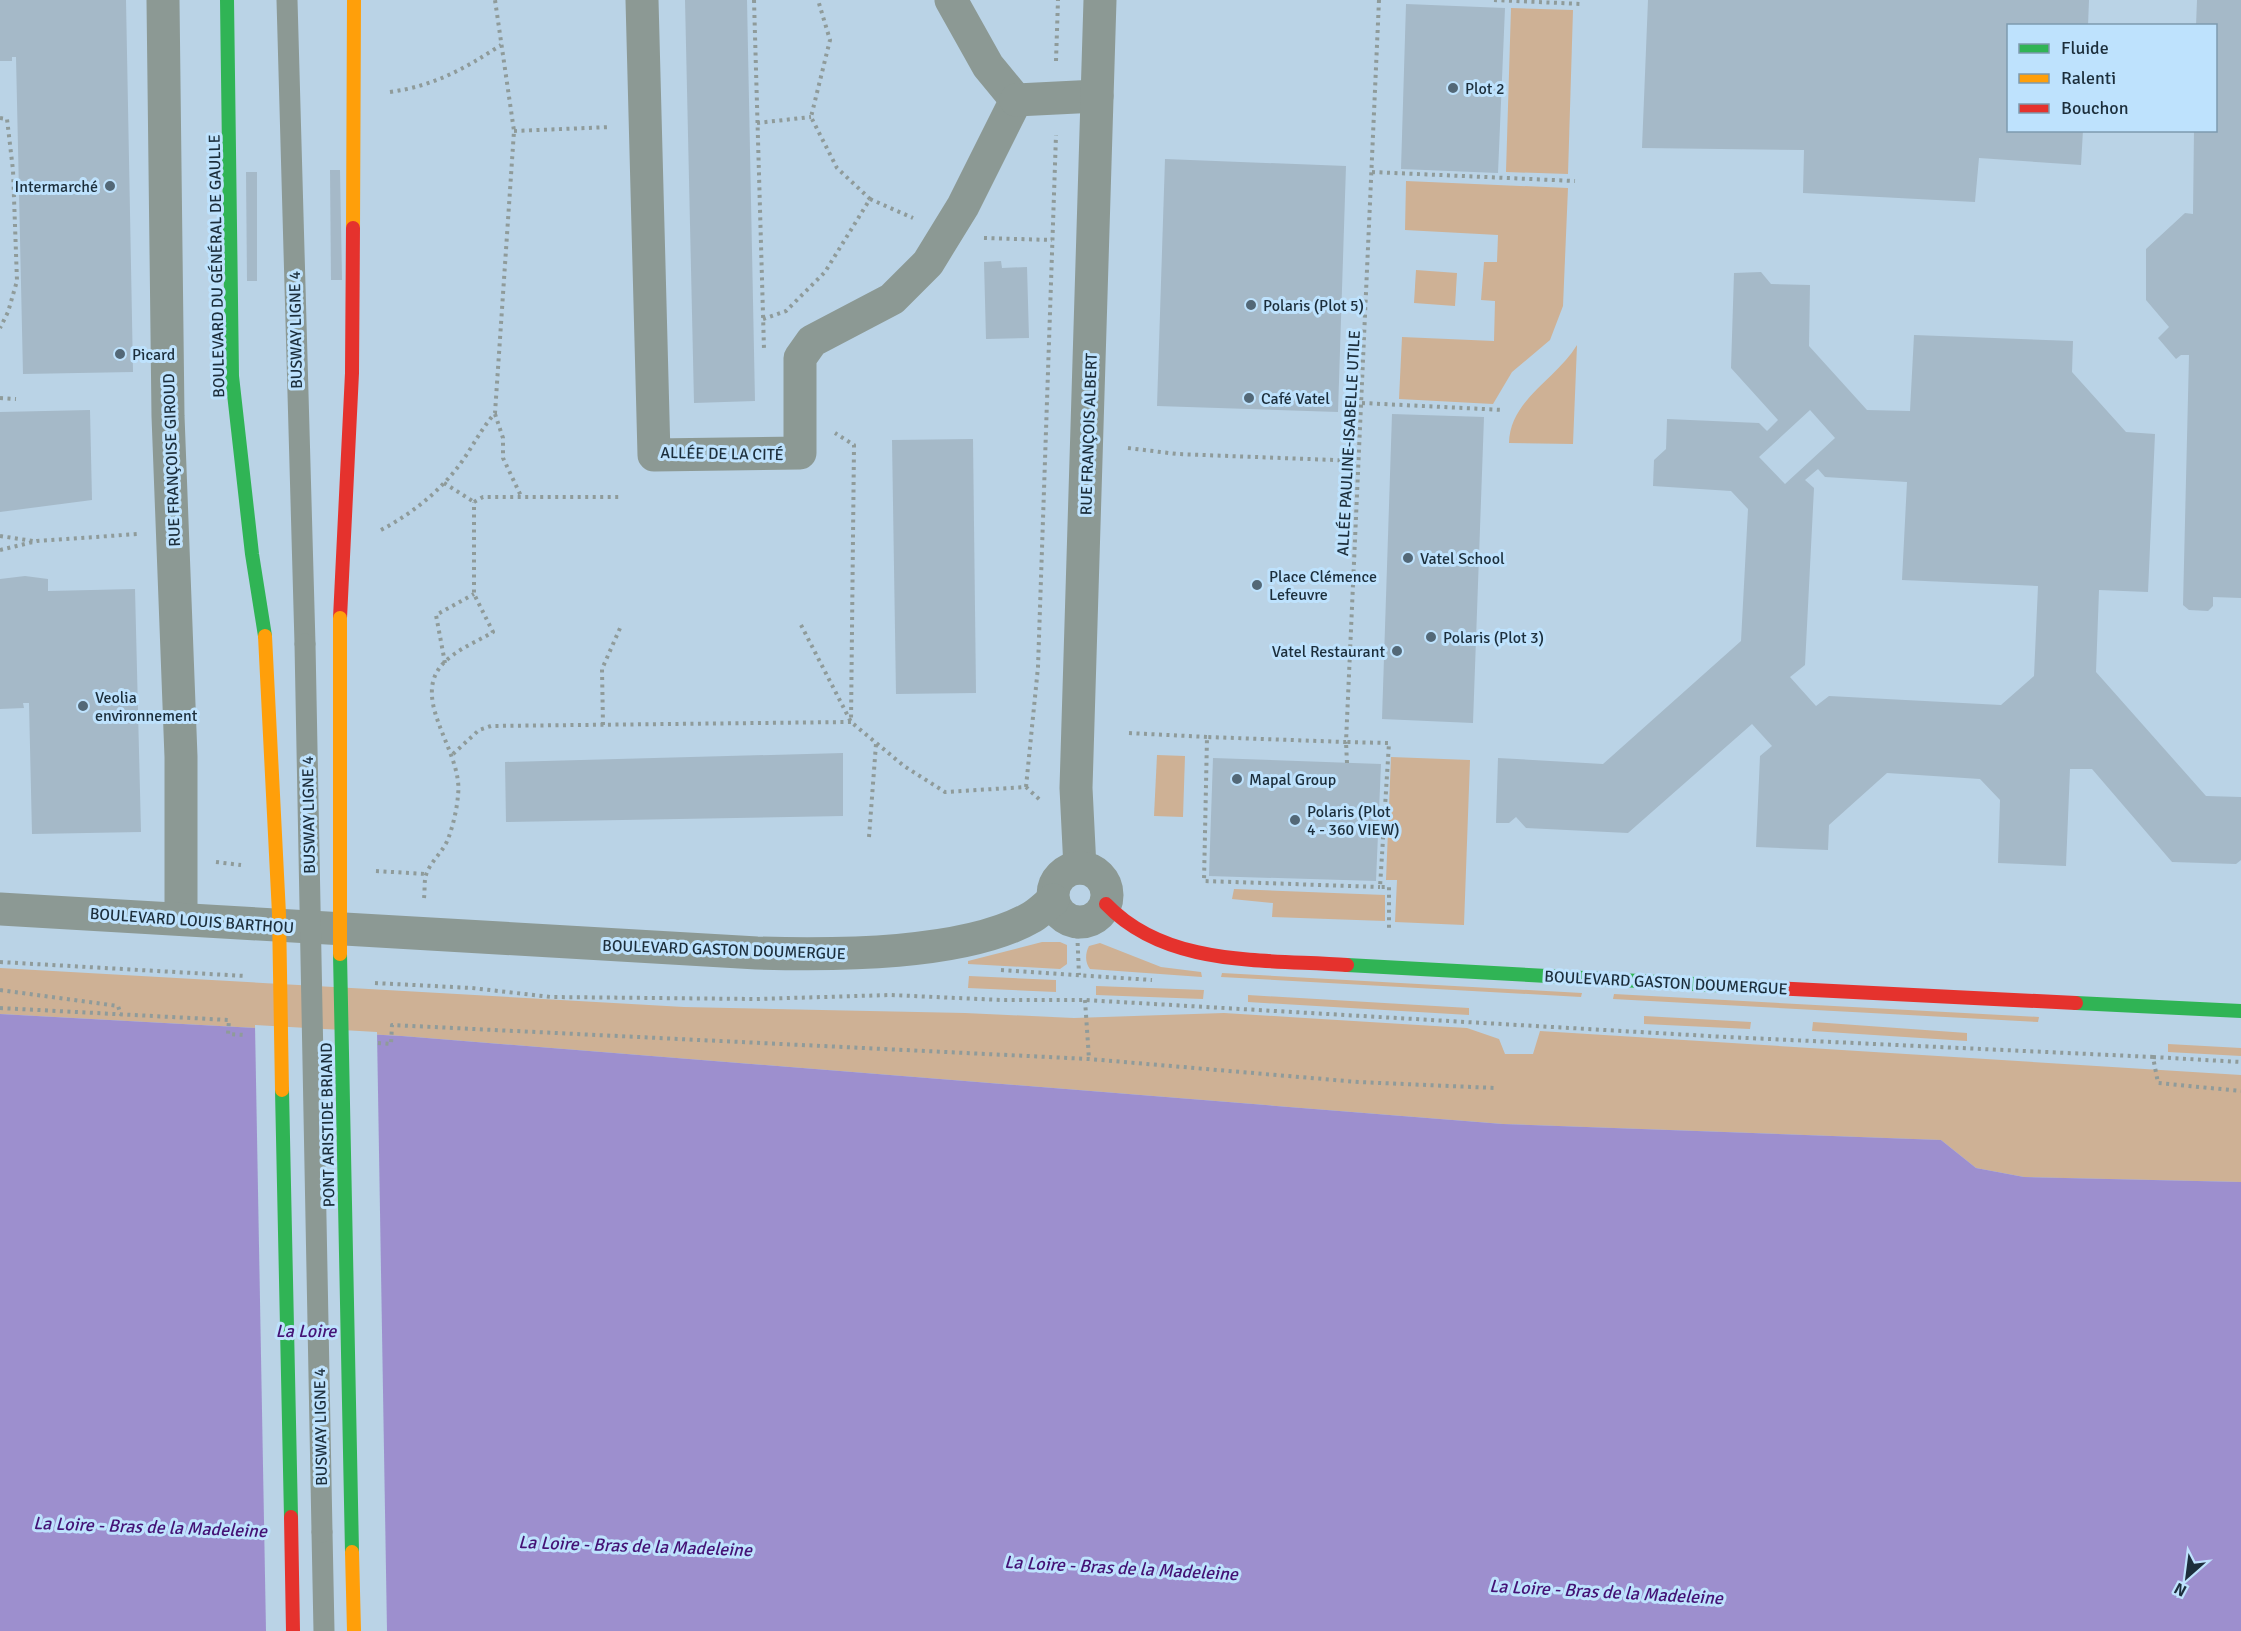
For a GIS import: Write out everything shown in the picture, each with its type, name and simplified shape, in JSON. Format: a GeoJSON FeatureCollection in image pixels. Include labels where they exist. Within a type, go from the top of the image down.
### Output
{"type":"FeatureCollection","features":[{"type":"Feature","properties":{"kind":"main road","name":"BOULEVARD DU GÉNÉRAL DE GAULLE"},"geometry":{"type":"LineString","coordinates":[[227,0],[232,376],[252,554],[265,636],[277,870]]}},
{"type":"Feature","properties":{"kind":"main road"},"geometry":{"type":"LineString","coordinates":[[344,541],[352,373],[354,0]]}},
{"type":"Feature","properties":{"kind":"main road","name":"PONT ARISTIDE BRIAND"},"geometry":{"type":"LineString","coordinates":[[344,541],[340,618],[339,869],[354,1631]]}},
{"type":"Feature","properties":{"kind":"main road"},"geometry":{"type":"LineString","coordinates":[[277,870],[293,1631]]}},
{"type":"Feature","properties":{"kind":"main road","name":"BOULEVARD GASTON DOUMERGUE"},"geometry":{"type":"LineString","coordinates":[[1106,904],[1123,922],[1170,947],[1214,956],[1396,968],[2241,1011]]}},
{"type":"Feature","properties":{"kind":"street","name":"RUE FRANÇOISE GIROUD"},"geometry":{"type":"LineString","coordinates":[[163,0],[168,416],[175,532],[182,757],[179,857],[181,920]]}},
{"type":"Feature","properties":{"kind":"street","name":"ALLÉE DE LA CITÉ"},"geometry":{"type":"LineString","coordinates":[[642,0],[654,456],[800,453],[800,358],[812,341],[892,298],[928,263],[963,206],[1016,100]]}},
{"type":"Feature","properties":{"kind":"street"},"geometry":{"type":"LineString","coordinates":[[951,0],[988,66],[1016,100],[1097,96]]}},
{"type":"Feature","properties":{"kind":"street","name":"RUE FRANÇOIS ALBERT"},"geometry":{"type":"LineString","coordinates":[[1080,868],[1076,788],[1100,0]]}},
{"type":"Feature","properties":{"kind":"street"},"geometry":{"type":"LineString","coordinates":[[1080,868],[1089,869],[1102,879],[1107,895],[1106,904],[1094,918],[1077,922],[1062,915],[1053,900],[1054,890],[1062,874],[1080,868]]}},
{"type":"Feature","properties":{"kind":"street","name":"BOULEVARD GASTON DOUMERGUE"},"geometry":{"type":"LineString","coordinates":[[384,932],[757,953],[838,955],[950,942],[998,932],[1033,916],[1053,900]]}},
{"type":"Feature","properties":{"kind":"street","name":"BOULEVARD LOUIS BARTHOU"},"geometry":{"type":"LineString","coordinates":[[0,909],[384,932]]}},
{"type":"Feature","properties":{"kind":"lane","name":"BUSWAY LIGNE 4"},"geometry":{"type":"LineString","coordinates":[[287,0],[304,644],[324,1631]]}},
{"type":"Feature","properties":{"kind":"path"},"geometry":{"type":"LineString","coordinates":[[495,0],[514,131],[495,413],[503,438],[503,458],[521,496]]}},
{"type":"Feature","properties":{"kind":"path"},"geometry":{"type":"LineString","coordinates":[[754,0],[764,351]]}},
{"type":"Feature","properties":{"kind":"path"},"geometry":{"type":"LineString","coordinates":[[763,319],[786,311],[825,272],[870,200],[837,168],[811,117],[830,40],[818,0]]}},
{"type":"Feature","properties":{"kind":"path"},"geometry":{"type":"LineString","coordinates":[[1056,72],[1058,0]]}},
{"type":"Feature","properties":{"kind":"path","name":"ALLÉE PAULINE-ISABELLE UTILE"},"geometry":{"type":"LineString","coordinates":[[1347,763],[1346,742],[1379,0]]}},
{"type":"Feature","properties":{"kind":"path"},"geometry":{"type":"LineString","coordinates":[[1494,0],[1582,3]]}},
{"type":"Feature","properties":{"kind":"path"},"geometry":{"type":"LineString","coordinates":[[384,93],[420,88],[464,69],[501,45]]}},
{"type":"Feature","properties":{"kind":"path"},"geometry":{"type":"LineString","coordinates":[[757,123],[811,117]]}},
{"type":"Feature","properties":{"kind":"path"},"geometry":{"type":"LineString","coordinates":[[0,118],[7,119],[13,170],[16,281],[8,312],[0,328]]}},
{"type":"Feature","properties":{"kind":"path"},"geometry":{"type":"LineString","coordinates":[[514,131],[586,128]]}},
{"type":"Feature","properties":{"kind":"path"},"geometry":{"type":"LineString","coordinates":[[801,626],[851,722],[904,766],[945,792],[1026,787],[1038,667],[1056,135]]}},
{"type":"Feature","properties":{"kind":"path"},"geometry":{"type":"LineString","coordinates":[[1372,172],[1575,181]]}},
{"type":"Feature","properties":{"kind":"path"},"geometry":{"type":"LineString","coordinates":[[0,398],[16,399]]}},
{"type":"Feature","properties":{"kind":"path"},"geometry":{"type":"LineString","coordinates":[[1362,404],[1503,410]]}},
{"type":"Feature","properties":{"kind":"path"},"geometry":{"type":"LineString","coordinates":[[800,412],[854,445],[851,722]]}},
{"type":"Feature","properties":{"kind":"path"},"geometry":{"type":"LineString","coordinates":[[344,541],[378,532],[402,519],[444,483],[495,413]]}},
{"type":"Feature","properties":{"kind":"path"},"geometry":{"type":"LineString","coordinates":[[1128,448],[1177,454],[1360,461]]}},
{"type":"Feature","properties":{"kind":"path"},"geometry":{"type":"LineString","coordinates":[[444,483],[474,502]]}},
{"type":"Feature","properties":{"kind":"path"},"geometry":{"type":"LineString","coordinates":[[474,502],[483,497],[621,498]]}},
{"type":"Feature","properties":{"kind":"path"},"geometry":{"type":"LineString","coordinates":[[421,934],[426,874],[447,841],[459,793],[453,754],[435,717],[431,699],[433,681],[451,656],[493,632],[474,594],[474,502]]}},
{"type":"Feature","properties":{"kind":"path"},"geometry":{"type":"LineString","coordinates":[[0,550],[37,541],[175,532]]}},
{"type":"Feature","properties":{"kind":"path"},"geometry":{"type":"LineString","coordinates":[[0,536],[37,541]]}},
{"type":"Feature","properties":{"kind":"path"},"geometry":{"type":"LineString","coordinates":[[445,663],[436,615],[474,594]]}},
{"type":"Feature","properties":{"kind":"path"},"geometry":{"type":"LineString","coordinates":[[603,725],[602,669],[621,626]]}},
{"type":"Feature","properties":{"kind":"path"},"geometry":{"type":"LineString","coordinates":[[453,754],[479,730],[491,726],[851,722]]}},
{"type":"Feature","properties":{"kind":"path"},"geometry":{"type":"LineString","coordinates":[[1129,733],[1389,743],[1380,887]]}},
{"type":"Feature","properties":{"kind":"path"},"geometry":{"type":"LineString","coordinates":[[1207,737],[1204,881],[1389,887],[1389,931],[1396,968]]}},
{"type":"Feature","properties":{"kind":"path"},"geometry":{"type":"LineString","coordinates":[[869,837],[876,743]]}},
{"type":"Feature","properties":{"kind":"path"},"geometry":{"type":"LineString","coordinates":[[179,857],[277,870]]}},
{"type":"Feature","properties":{"kind":"path"},"geometry":{"type":"LineString","coordinates":[[339,869],[426,874]]}},
{"type":"Feature","properties":{"kind":"path"},"geometry":{"type":"LineString","coordinates":[[1077,922],[1079,975]]}},
{"type":"Feature","properties":{"kind":"path"},"geometry":{"type":"LineString","coordinates":[[0,962],[250,976]]}},
{"type":"Feature","properties":{"kind":"path"},"geometry":{"type":"LineString","coordinates":[[367,982],[472,988],[551,997],[756,999],[891,995],[1000,1000],[1085,1000],[1725,1037],[2241,1062]]}},
{"type":"Feature","properties":{"kind":"path"},"geometry":{"type":"LineString","coordinates":[[0,990],[118,1006],[121,1015]]}},
{"type":"Feature","properties":{"kind":"path"},"geometry":{"type":"LineString","coordinates":[[1085,1000],[1089,1059]]}},
{"type":"Feature","properties":{"kind":"path"},"geometry":{"type":"LineString","coordinates":[[0,1008],[229,1020],[228,1034],[251,1036]]}},
{"type":"Feature","properties":{"kind":"path"},"geometry":{"type":"LineString","coordinates":[[367,1042],[391,1044],[392,1025],[1089,1059],[1358,1082],[1495,1088]]}},
{"type":"Feature","properties":{"kind":"path"},"geometry":{"type":"LineString","coordinates":[[2153,1057],[2158,1083],[2241,1091]]}},
{"type":"Feature","properties":{"kind":"shaded area"},"geometry":{"type":"Polygon","coordinates":[[[1511,8],[1573,10],[1568,174],[1506,172],[1511,8]]]}},
{"type":"Feature","properties":{"kind":"shaded area"},"geometry":{"type":"Polygon","coordinates":[[[1406,181],[1568,188],[1563,306],[1550,340],[1512,372],[1493,404],[1399,399],[1402,337],[1494,341],[1495,301],[1481,300],[1484,262],[1497,262],[1498,235],[1405,230],[1406,181]]]}},
{"type":"Feature","properties":{"kind":"shaded area"},"geometry":{"type":"Polygon","coordinates":[[[1416,270],[1457,273],[1455,306],[1414,303],[1416,270]]]}},
{"type":"Feature","properties":{"kind":"shaded area"},"geometry":{"type":"Polygon","coordinates":[[[1577,345],[1573,444],[1509,443],[1511,428],[1517,414],[1577,345]]]}},
{"type":"Feature","properties":{"kind":"shaded area"},"geometry":{"type":"Polygon","coordinates":[[[1157,755],[1185,756],[1183,817],[1154,816],[1157,755]]]}},
{"type":"Feature","properties":{"kind":"shaded area"},"geometry":{"type":"Polygon","coordinates":[[[1391,757],[1470,760],[1464,925],[1395,922],[1397,880],[1386,880],[1391,757]]]}},
{"type":"Feature","properties":{"kind":"shaded area"},"geometry":{"type":"Polygon","coordinates":[[[1234,889],[1385,895],[1385,921],[1272,917],[1273,903],[1232,899],[1234,889]]]}},
{"type":"Feature","properties":{"kind":"shaded area"},"geometry":{"type":"Polygon","coordinates":[[[1042,942],[1060,942],[1067,945],[1067,964],[1060,969],[968,964],[968,961],[1042,942]]]}},
{"type":"Feature","properties":{"kind":"shaded area"},"geometry":{"type":"Polygon","coordinates":[[[1100,943],[1161,967],[1201,972],[1202,977],[1090,969],[1086,961],[1089,946],[1100,943]]]}},
{"type":"Feature","properties":{"kind":"shaded area"},"geometry":{"type":"Polygon","coordinates":[[[0,968],[684,1007],[965,1013],[1074,1018],[1224,1013],[1467,1028],[1499,1039],[1505,1054],[1533,1054],[1540,1031],[2241,1075],[2241,1182],[2024,1177],[1976,1168],[1941,1140],[1503,1124],[402,1036],[0,1014],[0,968]]]}},
{"type":"Feature","properties":{"kind":"shaded area"},"geometry":{"type":"Polygon","coordinates":[[[1222,973],[1582,993],[1581,997],[1221,977],[1222,973]]]}},
{"type":"Feature","properties":{"kind":"shaded area"},"geometry":{"type":"Polygon","coordinates":[[[969,976],[1056,980],[1056,992],[968,988],[969,976]]]}},
{"type":"Feature","properties":{"kind":"shaded area"},"geometry":{"type":"Polygon","coordinates":[[[1096,986],[1204,990],[1203,999],[1096,995],[1096,986]]]}},
{"type":"Feature","properties":{"kind":"shaded area"},"geometry":{"type":"Polygon","coordinates":[[[1614,994],[2039,1017],[2038,1022],[1613,999],[1614,994]]]}},
{"type":"Feature","properties":{"kind":"shaded area"},"geometry":{"type":"Polygon","coordinates":[[[1248,995],[1469,1008],[1469,1015],[1248,1002],[1248,995]]]}},
{"type":"Feature","properties":{"kind":"shaded area"},"geometry":{"type":"Polygon","coordinates":[[[1644,1016],[1751,1022],[1750,1029],[1644,1024],[1644,1016]]]}},
{"type":"Feature","properties":{"kind":"shaded area"},"geometry":{"type":"Polygon","coordinates":[[[1813,1022],[1967,1033],[1967,1041],[1812,1031],[1813,1022]]]}},
{"type":"Feature","properties":{"kind":"shaded area"},"geometry":{"type":"Polygon","coordinates":[[[2168,1044],[2241,1048],[2241,1056],[2168,1052],[2168,1044]]]}},
{"type":"Feature","properties":{"kind":"water","name":"La Loire"},"geometry":{"type":"Polygon","coordinates":[[[0,1014],[402,1036],[1503,1124],[1941,1140],[1976,1168],[2024,1177],[2241,1182],[2241,1631],[0,1631],[0,1014]]]}},
{"type":"Feature","properties":{"kind":"pier"},"geometry":{"type":"Polygon","coordinates":[[[255,1025],[377,1032],[387,1631],[266,1631],[255,1025]]]}},
{"type":"Feature","properties":{"kind":"building"},"geometry":{"type":"Polygon","coordinates":[[[0,0],[126,0],[133,372],[23,374],[16,57],[12,57],[12,61],[0,61],[0,0]]]}},
{"type":"Feature","properties":{"kind":"building"},"geometry":{"type":"Polygon","coordinates":[[[685,0],[747,0],[755,401],[694,403],[685,0]]]}},
{"type":"Feature","properties":{"kind":"building"},"geometry":{"type":"Polygon","coordinates":[[[1648,0],[2089,0],[2088,24],[2007,24],[2007,132],[2083,132],[2081,165],[1979,158],[1975,202],[1803,193],[1804,150],[1642,148],[1648,0]]]}},
{"type":"Feature","properties":{"kind":"building"},"geometry":{"type":"Polygon","coordinates":[[[2197,0],[2241,0],[2241,598],[2213,597],[2213,606],[2208,611],[2189,610],[2183,605],[2189,355],[2181,355],[2176,359],[2158,338],[2169,327],[2146,300],[2146,249],[2185,213],[2193,214],[2194,132],[2217,132],[2217,24],[2196,24],[2197,0]]]}},
{"type":"Feature","properties":{"kind":"building","name":"Plot 2"},"geometry":{"type":"Polygon","coordinates":[[[1406,4],[1505,8],[1498,173],[1401,169],[1406,4]]]}},
{"type":"Feature","properties":{"kind":"building","name":"Polaris (Plot 5)"},"geometry":{"type":"Polygon","coordinates":[[[1165,159],[1346,166],[1338,412],[1157,406],[1165,159]]]}},
{"type":"Feature","properties":{"kind":"building"},"geometry":{"type":"Polygon","coordinates":[[[330,170],[340,170],[342,280],[331,280],[330,170]]]}},
{"type":"Feature","properties":{"kind":"building"},"geometry":{"type":"Polygon","coordinates":[[[246,172],[257,172],[257,281],[247,281],[246,172]]]}},
{"type":"Feature","properties":{"kind":"building"},"geometry":{"type":"Polygon","coordinates":[[[1001,261],[1002,268],[1027,267],[1029,338],[986,339],[984,262],[1001,261]]]}},
{"type":"Feature","properties":{"kind":"building"},"geometry":{"type":"Polygon","coordinates":[[[1761,272],[1771,284],[1810,285],[1809,346],[1867,410],[1910,411],[1914,335],[2073,341],[2072,372],[2126,432],[2155,434],[2148,592],[2099,590],[2096,672],[2206,796],[2241,797],[2241,860],[2236,864],[2172,862],[2092,769],[2070,769],[2066,866],[1998,863],[2000,800],[1980,779],[1887,773],[1829,825],[1828,850],[1756,847],[1760,756],[1772,746],[1752,724],[1628,833],[1526,828],[1516,817],[1509,823],[1496,823],[1498,758],[1603,764],[1741,641],[1748,509],[1731,491],[1653,486],[1654,460],[1666,449],[1667,419],[1759,423],[1767,431],[1778,420],[1731,368],[1734,273],[1761,272]],[[1810,410],[1759,457],[1785,484],[1835,438],[1810,410]],[[1818,469],[1805,480],[1814,488],[1805,665],[1790,677],[1816,706],[1829,696],[2001,705],[2034,676],[2038,586],[1902,580],[1907,482],[1825,477],[1818,469]]]}},
{"type":"Feature","properties":{"kind":"building"},"geometry":{"type":"Polygon","coordinates":[[[90,410],[92,500],[0,512],[0,412],[90,410]]]}},
{"type":"Feature","properties":{"kind":"building","name":"Polaris (Plot 3)"},"geometry":{"type":"Polygon","coordinates":[[[1392,414],[1484,417],[1473,723],[1382,719],[1392,414]]]}},
{"type":"Feature","properties":{"kind":"building"},"geometry":{"type":"Polygon","coordinates":[[[973,439],[976,693],[896,694],[892,440],[973,439]]]}},
{"type":"Feature","properties":{"kind":"building","name":"Veolia environnement"},"geometry":{"type":"Polygon","coordinates":[[[25,576],[48,579],[48,591],[135,589],[141,832],[32,834],[29,703],[23,703],[24,708],[0,709],[0,579],[25,576]]]}},
{"type":"Feature","properties":{"kind":"building"},"geometry":{"type":"Polygon","coordinates":[[[843,753],[843,816],[506,822],[505,762],[843,753]]]}},
{"type":"Feature","properties":{"kind":"building","name":"Polaris (Plot 4 - 360 VIEW)"},"geometry":{"type":"Polygon","coordinates":[[[1213,758],[1381,764],[1376,881],[1209,876],[1213,758]]]}},
{"type":"Feature","properties":{"kind":"traffic: fast"},"geometry":{"type":"LineString","coordinates":[[227,0],[232,376],[252,554],[265,636]]}},
{"type":"Feature","properties":{"kind":"traffic: fast"},"geometry":{"type":"LineString","coordinates":[[340,954],[352,1552]]}},
{"type":"Feature","properties":{"kind":"traffic: fast"},"geometry":{"type":"LineString","coordinates":[[1347,965],[1732,986]]}},
{"type":"Feature","properties":{"kind":"traffic: fast"},"geometry":{"type":"LineString","coordinates":[[2076,1003],[2241,1011]]}},
{"type":"Feature","properties":{"kind":"traffic: fast"},"geometry":{"type":"LineString","coordinates":[[282,1090],[291,1517]]}},
{"type":"Feature","properties":{"kind":"traffic: slow"},"geometry":{"type":"LineString","coordinates":[[353,228],[354,0]]}},
{"type":"Feature","properties":{"kind":"traffic: slow"},"geometry":{"type":"LineString","coordinates":[[340,618],[340,954]]}},
{"type":"Feature","properties":{"kind":"traffic: slow"},"geometry":{"type":"LineString","coordinates":[[265,636],[279,914],[282,1090]]}},
{"type":"Feature","properties":{"kind":"traffic: slow"},"geometry":{"type":"LineString","coordinates":[[352,1552],[354,1631]]}},
{"type":"Feature","properties":{"kind":"traffic: jam"},"geometry":{"type":"LineString","coordinates":[[340,618],[352,373],[353,228]]}},
{"type":"Feature","properties":{"kind":"traffic: jam"},"geometry":{"type":"LineString","coordinates":[[1106,904],[1131,925],[1158,940],[1187,950],[1251,960],[1347,965]]}},
{"type":"Feature","properties":{"kind":"traffic: jam"},"geometry":{"type":"LineString","coordinates":[[1732,986],[2076,1003]]}},
{"type":"Feature","properties":{"kind":"traffic: jam"},"geometry":{"type":"LineString","coordinates":[[291,1517],[293,1631]]}},
{"type":"Feature","properties":{"kind":"place","name":"Plot 2"},"geometry":{"type":"Point","coordinates":[1453,88]}},
{"type":"Feature","properties":{"kind":"place","name":"Intermarché"},"geometry":{"type":"Point","coordinates":[110,186]}},
{"type":"Feature","properties":{"kind":"place","name":"Polaris (Plot 5)"},"geometry":{"type":"Point","coordinates":[1251,305]}},
{"type":"Feature","properties":{"kind":"place","name":"Picard"},"geometry":{"type":"Point","coordinates":[120,354]}},
{"type":"Feature","properties":{"kind":"place","name":"Café Vatel"},"geometry":{"type":"Point","coordinates":[1249,398]}},
{"type":"Feature","properties":{"kind":"place","name":"Vatel School"},"geometry":{"type":"Point","coordinates":[1408,558]}},
{"type":"Feature","properties":{"kind":"place","name":"Place Clémence Lefeuvre"},"geometry":{"type":"Point","coordinates":[1257,585]}},
{"type":"Feature","properties":{"kind":"place","name":"Polaris (Plot 3)"},"geometry":{"type":"Point","coordinates":[1431,637]}},
{"type":"Feature","properties":{"kind":"place","name":"Vatel Restaurant"},"geometry":{"type":"Point","coordinates":[1397,651]}},
{"type":"Feature","properties":{"kind":"place","name":"Veolia environnement"},"geometry":{"type":"Point","coordinates":[83,706]}},
{"type":"Feature","properties":{"kind":"place","name":"Mapal Group"},"geometry":{"type":"Point","coordinates":[1237,779]}},
{"type":"Feature","properties":{"kind":"place","name":"Polaris (Plot 4 - 360 VIEW)"},"geometry":{"type":"Point","coordinates":[1295,820]}},
{"type":"Feature","properties":{"kind":"water label","name":"La Loire - Bras de la Madeleine"},"geometry":{"type":"Point","coordinates":[150,1527]}},
{"type":"Feature","properties":{"kind":"water label","name":"La Loire - Bras de la Madeleine"},"geometry":{"type":"Point","coordinates":[635,1546]}},
{"type":"Feature","properties":{"kind":"water label","name":"La Loire - Bras de la Madeleine"},"geometry":{"type":"Point","coordinates":[1121,1568]}},
{"type":"Feature","properties":{"kind":"water label","name":"La Loire - Bras de la Madeleine"},"geometry":{"type":"Point","coordinates":[1606,1592]}}]}
